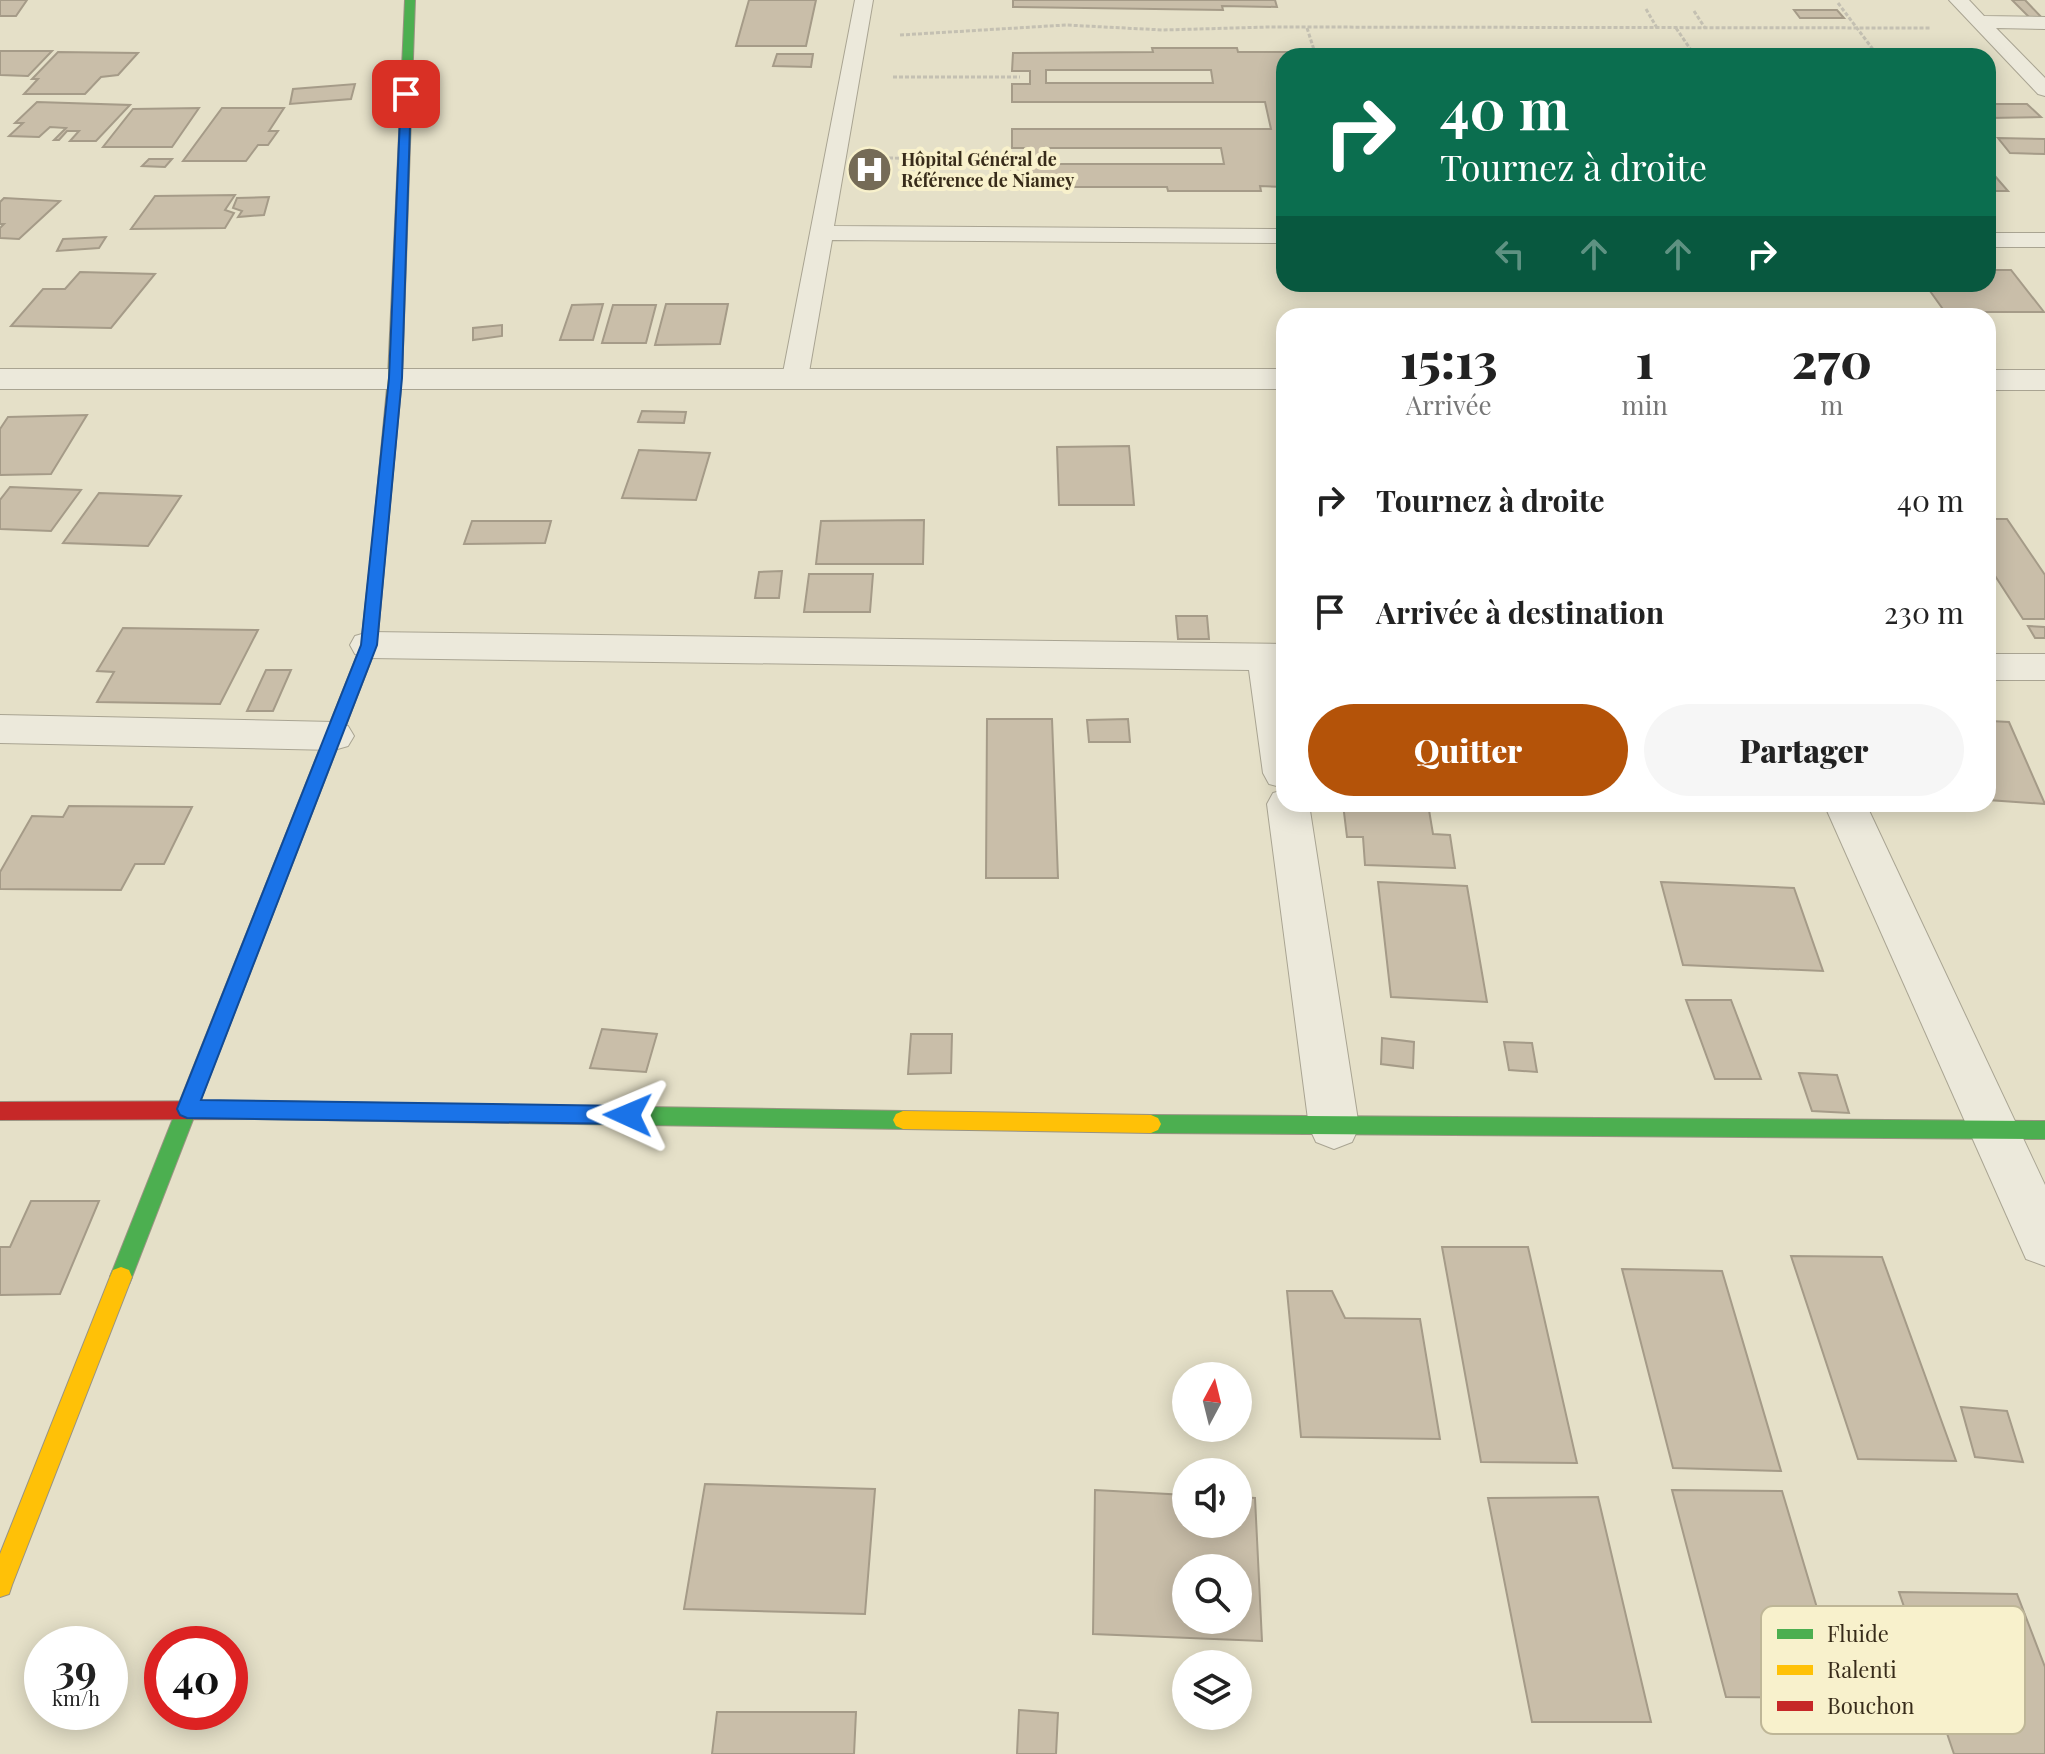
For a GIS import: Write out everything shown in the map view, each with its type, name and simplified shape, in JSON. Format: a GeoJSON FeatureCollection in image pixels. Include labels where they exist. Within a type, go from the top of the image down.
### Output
{"type":"FeatureCollection","features":[{"type":"Feature","properties":{"kind":"street"},"geometry":{"type":"LineString","coordinates":[[0,1585],[369,645],[395,378],[410,0]]}},
{"type":"Feature","properties":{"kind":"street"},"geometry":{"type":"LineString","coordinates":[[0,379],[1276,379]]}},
{"type":"Feature","properties":{"kind":"street"},"geometry":{"type":"LineString","coordinates":[[1996,380],[2045,380]]}},
{"type":"Feature","properties":{"kind":"street"},"geometry":{"type":"LineString","coordinates":[[369,645],[1276,657]]}},
{"type":"Feature","properties":{"kind":"street"},"geometry":{"type":"LineString","coordinates":[[1996,667],[2045,667]]}},
{"type":"Feature","properties":{"kind":"street"},"geometry":{"type":"LineString","coordinates":[[0,729],[334,736]]}},
{"type":"Feature","properties":{"kind":"street"},"geometry":{"type":"LineString","coordinates":[[1289,812],[1334,1127]]}},
{"type":"Feature","properties":{"kind":"street"},"geometry":{"type":"LineString","coordinates":[[1849,812],[2045,1242]]}},
{"type":"Feature","properties":{"kind":"street"},"geometry":{"type":"LineString","coordinates":[[6,1103],[187,1109],[1334,1127],[2045,1130]]}},
{"type":"Feature","properties":{"kind":"lane"},"geometry":{"type":"LineString","coordinates":[[795,378],[864,0]]}},
{"type":"Feature","properties":{"kind":"lane"},"geometry":{"type":"LineString","coordinates":[[1958,0],[2045,90]]}},
{"type":"Feature","properties":{"kind":"lane"},"geometry":{"type":"LineString","coordinates":[[1983,25],[2045,23]]}},
{"type":"Feature","properties":{"kind":"lane"},"geometry":{"type":"LineString","coordinates":[[821,233],[1276,236]]}},
{"type":"Feature","properties":{"kind":"lane"},"geometry":{"type":"LineString","coordinates":[[1996,240],[2045,240]]}},
{"type":"Feature","properties":{"kind":"path"},"geometry":{"type":"LineString","coordinates":[[1838,3],[1872,48]]}},
{"type":"Feature","properties":{"kind":"path"},"geometry":{"type":"LineString","coordinates":[[1646,9],[1657,28]]}},
{"type":"Feature","properties":{"kind":"path"},"geometry":{"type":"LineString","coordinates":[[1694,11],[1705,28]]}},
{"type":"Feature","properties":{"kind":"path"},"geometry":{"type":"LineString","coordinates":[[898,35],[1066,25],[1163,30],[1983,25]]}},
{"type":"Feature","properties":{"kind":"path"},"geometry":{"type":"LineString","coordinates":[[1307,28],[1313,48]]}},
{"type":"Feature","properties":{"kind":"path"},"geometry":{"type":"LineString","coordinates":[[1676,28],[1690,48]]}},
{"type":"Feature","properties":{"kind":"path"},"geometry":{"type":"LineString","coordinates":[[892,77],[1020,77]]}},
{"type":"Feature","properties":{"kind":"path"},"geometry":{"type":"LineString","coordinates":[[864,158],[1021,159]]}},
{"type":"Feature","properties":{"kind":"building"},"geometry":{"type":"Polygon","coordinates":[[[0,0],[27,0],[16,16],[0,16],[0,0]]]}},
{"type":"Feature","properties":{"kind":"building"},"geometry":{"type":"Polygon","coordinates":[[[749,0],[816,0],[806,46],[736,46],[749,0]]]}},
{"type":"Feature","properties":{"kind":"building"},"geometry":{"type":"Polygon","coordinates":[[[1013,0],[1275,0],[1277,7],[1222,6],[1223,10],[1013,7],[1013,0]]]}},
{"type":"Feature","properties":{"kind":"building"},"geometry":{"type":"Polygon","coordinates":[[[2012,0],[2025,0],[2045,21],[2033,21],[2012,0]]]}},
{"type":"Feature","properties":{"kind":"building"},"geometry":{"type":"Polygon","coordinates":[[[1794,10],[1837,10],[1844,18],[1800,18],[1794,10]]]}},
{"type":"Feature","properties":{"kind":"building"},"geometry":{"type":"Polygon","coordinates":[[[1152,48],[1237,48],[1238,52],[1276,52],[1276,187],[1260,186],[1261,191],[1168,191],[1167,187],[1011,187],[1011,166],[1032,166],[1032,148],[1012,148],[1012,129],[1271,129],[1265,102],[1012,102],[1012,84],[1030,84],[1030,71],[1012,71],[1013,53],[1153,52],[1152,48]],[[1046,70],[1046,83],[1213,83],[1211,70],[1046,70]],[[1049,148],[1050,164],[1224,164],[1221,148],[1049,148]]]}},
{"type":"Feature","properties":{"kind":"building"},"geometry":{"type":"Polygon","coordinates":[[[0,51],[52,51],[28,76],[0,75],[0,51]]]}},
{"type":"Feature","properties":{"kind":"building"},"geometry":{"type":"Polygon","coordinates":[[[58,52],[138,53],[118,75],[101,77],[85,94],[24,94],[38,79],[32,79],[58,52]]]}},
{"type":"Feature","properties":{"kind":"building"},"geometry":{"type":"Polygon","coordinates":[[[777,54],[813,54],[811,67],[773,66],[777,54]]]}},
{"type":"Feature","properties":{"kind":"building"},"geometry":{"type":"Polygon","coordinates":[[[355,84],[351,99],[290,104],[293,89],[355,84]]]}},
{"type":"Feature","properties":{"kind":"building"},"geometry":{"type":"Polygon","coordinates":[[[37,102],[130,105],[96,141],[70,141],[79,131],[67,131],[59,140],[54,140],[66,128],[50,127],[39,137],[9,136],[23,123],[15,123],[37,102]]]}},
{"type":"Feature","properties":{"kind":"building"},"geometry":{"type":"Polygon","coordinates":[[[1996,104],[2027,104],[2041,117],[1996,118],[1996,104]]]}},
{"type":"Feature","properties":{"kind":"building"},"geometry":{"type":"Polygon","coordinates":[[[199,108],[172,147],[103,147],[133,109],[199,108]]]}},
{"type":"Feature","properties":{"kind":"building"},"geometry":{"type":"Polygon","coordinates":[[[222,108],[284,108],[269,131],[278,131],[268,145],[258,145],[246,161],[183,161],[222,108]]]}},
{"type":"Feature","properties":{"kind":"building"},"geometry":{"type":"Polygon","coordinates":[[[1998,138],[2045,139],[2045,154],[2010,153],[1998,138]]]}},
{"type":"Feature","properties":{"kind":"building"},"geometry":{"type":"Polygon","coordinates":[[[149,159],[172,159],[165,167],[142,166],[149,159]]]}},
{"type":"Feature","properties":{"kind":"building"},"geometry":{"type":"Polygon","coordinates":[[[1996,177],[2008,191],[1996,191],[1996,177]]]}},
{"type":"Feature","properties":{"kind":"building"},"geometry":{"type":"Polygon","coordinates":[[[235,195],[225,210],[234,213],[225,228],[131,229],[155,196],[235,195]]]}},
{"type":"Feature","properties":{"kind":"building"},"geometry":{"type":"Polygon","coordinates":[[[269,197],[264,215],[238,217],[242,211],[233,208],[237,198],[269,197]]]}},
{"type":"Feature","properties":{"kind":"building"},"geometry":{"type":"Polygon","coordinates":[[[4,198],[60,201],[19,239],[0,238],[0,228],[4,224],[0,224],[0,202],[4,198]]]}},
{"type":"Feature","properties":{"kind":"building"},"geometry":{"type":"Polygon","coordinates":[[[106,237],[99,248],[57,251],[63,239],[106,237]]]}},
{"type":"Feature","properties":{"kind":"building"},"geometry":{"type":"Polygon","coordinates":[[[1996,270],[2011,270],[2044,312],[1996,312],[1996,308],[1942,308],[1931,292],[1996,292],[1996,270]]]}},
{"type":"Feature","properties":{"kind":"building"},"geometry":{"type":"Polygon","coordinates":[[[80,272],[155,274],[111,328],[11,326],[43,289],[65,289],[80,272]]]}},
{"type":"Feature","properties":{"kind":"building"},"geometry":{"type":"Polygon","coordinates":[[[603,304],[593,340],[560,340],[572,305],[603,304]]]}},
{"type":"Feature","properties":{"kind":"building"},"geometry":{"type":"Polygon","coordinates":[[[666,304],[728,304],[720,344],[655,345],[666,304]]]}},
{"type":"Feature","properties":{"kind":"building"},"geometry":{"type":"Polygon","coordinates":[[[613,305],[656,305],[646,343],[602,343],[613,305]]]}},
{"type":"Feature","properties":{"kind":"building"},"geometry":{"type":"Polygon","coordinates":[[[502,325],[502,336],[473,340],[473,328],[502,325]]]}},
{"type":"Feature","properties":{"kind":"building"},"geometry":{"type":"Polygon","coordinates":[[[642,411],[686,412],[684,423],[638,422],[642,411]]]}},
{"type":"Feature","properties":{"kind":"building"},"geometry":{"type":"Polygon","coordinates":[[[87,415],[51,474],[0,475],[0,429],[8,417],[87,415]]]}},
{"type":"Feature","properties":{"kind":"building"},"geometry":{"type":"Polygon","coordinates":[[[1129,446],[1134,505],[1059,505],[1057,447],[1129,446]]]}},
{"type":"Feature","properties":{"kind":"building"},"geometry":{"type":"Polygon","coordinates":[[[639,450],[710,453],[696,500],[622,498],[639,450]]]}},
{"type":"Feature","properties":{"kind":"building"},"geometry":{"type":"Polygon","coordinates":[[[10,487],[81,490],[51,531],[0,529],[0,500],[10,487]]]}},
{"type":"Feature","properties":{"kind":"building"},"geometry":{"type":"Polygon","coordinates":[[[99,493],[181,496],[148,546],[63,543],[99,493]]]}},
{"type":"Feature","properties":{"kind":"building"},"geometry":{"type":"Polygon","coordinates":[[[1996,519],[2007,519],[2045,575],[2045,619],[2023,619],[1996,577],[1996,519]]]}},
{"type":"Feature","properties":{"kind":"building"},"geometry":{"type":"Polygon","coordinates":[[[924,520],[923,564],[816,564],[821,521],[924,520]]]}},
{"type":"Feature","properties":{"kind":"building"},"geometry":{"type":"Polygon","coordinates":[[[472,521],[551,521],[545,543],[464,544],[472,521]]]}},
{"type":"Feature","properties":{"kind":"building"},"geometry":{"type":"Polygon","coordinates":[[[782,571],[779,598],[755,598],[759,572],[782,571]]]}},
{"type":"Feature","properties":{"kind":"building"},"geometry":{"type":"Polygon","coordinates":[[[809,574],[873,574],[870,612],[804,612],[809,574]]]}},
{"type":"Feature","properties":{"kind":"building"},"geometry":{"type":"Polygon","coordinates":[[[1176,616],[1207,616],[1209,639],[1178,639],[1176,616]]]}},
{"type":"Feature","properties":{"kind":"building"},"geometry":{"type":"Polygon","coordinates":[[[2028,626],[2045,627],[2045,638],[2035,638],[2028,626]]]}},
{"type":"Feature","properties":{"kind":"building"},"geometry":{"type":"Polygon","coordinates":[[[123,628],[258,630],[220,704],[97,702],[114,672],[97,671],[123,628]]]}},
{"type":"Feature","properties":{"kind":"building"},"geometry":{"type":"Polygon","coordinates":[[[266,670],[291,670],[273,711],[247,711],[266,670]]]}},
{"type":"Feature","properties":{"kind":"building"},"geometry":{"type":"Polygon","coordinates":[[[987,719],[1052,719],[1058,878],[986,878],[987,719]]]}},
{"type":"Feature","properties":{"kind":"building"},"geometry":{"type":"Polygon","coordinates":[[[1128,719],[1130,742],[1089,742],[1087,720],[1128,719]]]}},
{"type":"Feature","properties":{"kind":"building"},"geometry":{"type":"Polygon","coordinates":[[[1996,721],[2009,722],[2045,804],[1996,801],[1996,721]]]}},
{"type":"Feature","properties":{"kind":"building"},"geometry":{"type":"Polygon","coordinates":[[[69,806],[192,807],[164,864],[135,864],[121,890],[0,889],[0,872],[32,816],[63,817],[69,806]]]}},
{"type":"Feature","properties":{"kind":"building"},"geometry":{"type":"Polygon","coordinates":[[[1344,812],[1429,812],[1433,834],[1450,835],[1455,868],[1365,865],[1363,837],[1347,837],[1344,812]]]}},
{"type":"Feature","properties":{"kind":"building"},"geometry":{"type":"Polygon","coordinates":[[[1378,882],[1467,886],[1487,1002],[1391,997],[1378,882]]]}},
{"type":"Feature","properties":{"kind":"building"},"geometry":{"type":"Polygon","coordinates":[[[1661,882],[1794,888],[1823,971],[1683,965],[1661,882]]]}},
{"type":"Feature","properties":{"kind":"building"},"geometry":{"type":"Polygon","coordinates":[[[1686,1000],[1731,1000],[1761,1079],[1715,1079],[1686,1000]]]}},
{"type":"Feature","properties":{"kind":"building"},"geometry":{"type":"Polygon","coordinates":[[[602,1029],[657,1034],[646,1072],[590,1068],[602,1029]]]}},
{"type":"Feature","properties":{"kind":"building"},"geometry":{"type":"Polygon","coordinates":[[[911,1034],[952,1034],[951,1073],[908,1074],[911,1034]]]}},
{"type":"Feature","properties":{"kind":"building"},"geometry":{"type":"Polygon","coordinates":[[[1382,1038],[1414,1042],[1413,1068],[1381,1064],[1382,1038]]]}},
{"type":"Feature","properties":{"kind":"building"},"geometry":{"type":"Polygon","coordinates":[[[1504,1042],[1532,1043],[1537,1072],[1509,1070],[1504,1042]]]}},
{"type":"Feature","properties":{"kind":"building"},"geometry":{"type":"Polygon","coordinates":[[[1799,1073],[1837,1075],[1849,1113],[1812,1111],[1799,1073]]]}},
{"type":"Feature","properties":{"kind":"building"},"geometry":{"type":"Polygon","coordinates":[[[31,1201],[99,1201],[60,1294],[0,1295],[0,1247],[10,1247],[31,1201]]]}},
{"type":"Feature","properties":{"kind":"building"},"geometry":{"type":"Polygon","coordinates":[[[1442,1247],[1528,1247],[1577,1463],[1481,1462],[1442,1247]]]}},
{"type":"Feature","properties":{"kind":"building"},"geometry":{"type":"Polygon","coordinates":[[[1791,1256],[1882,1257],[1956,1461],[1858,1459],[1791,1256]]]}},
{"type":"Feature","properties":{"kind":"building"},"geometry":{"type":"Polygon","coordinates":[[[1622,1269],[1722,1271],[1781,1471],[1673,1468],[1622,1269]]]}},
{"type":"Feature","properties":{"kind":"building"},"geometry":{"type":"Polygon","coordinates":[[[1287,1291],[1332,1291],[1345,1318],[1420,1319],[1440,1439],[1301,1437],[1287,1291]]]}},
{"type":"Feature","properties":{"kind":"building"},"geometry":{"type":"Polygon","coordinates":[[[1961,1407],[2007,1411],[2023,1462],[1975,1457],[1961,1407]]]}},
{"type":"Feature","properties":{"kind":"building"},"geometry":{"type":"Polygon","coordinates":[[[705,1484],[875,1489],[865,1614],[684,1609],[705,1484]]]}},
{"type":"Feature","properties":{"kind":"building"},"geometry":{"type":"Polygon","coordinates":[[[1095,1490],[1172,1494],[1172,1538],[1252,1538],[1252,1498],[1255,1498],[1262,1641],[1093,1634],[1095,1490]]]}},
{"type":"Feature","properties":{"kind":"building"},"geometry":{"type":"Polygon","coordinates":[[[1672,1490],[1782,1491],[1816,1606],[1761,1606],[1761,1697],[1726,1697],[1672,1490]]]}},
{"type":"Feature","properties":{"kind":"building"},"geometry":{"type":"Polygon","coordinates":[[[1598,1497],[1651,1722],[1532,1722],[1488,1498],[1598,1497]]]}},
{"type":"Feature","properties":{"kind":"building"},"geometry":{"type":"Polygon","coordinates":[[[1899,1592],[2017,1594],[2022,1606],[1904,1606],[1899,1592]]]}},
{"type":"Feature","properties":{"kind":"building"},"geometry":{"type":"Polygon","coordinates":[[[2025,1615],[2045,1667],[2045,1754],[1954,1754],[1947,1734],[2025,1734],[2025,1615]]]}},
{"type":"Feature","properties":{"kind":"building"},"geometry":{"type":"Polygon","coordinates":[[[1019,1710],[1058,1713],[1056,1754],[1017,1754],[1019,1710]]]}},
{"type":"Feature","properties":{"kind":"building"},"geometry":{"type":"Polygon","coordinates":[[[717,1712],[856,1712],[854,1754],[712,1754],[717,1712]]]}},
{"type":"Feature","properties":{"kind":"traffic: fast"},"geometry":{"type":"LineString","coordinates":[[402,203],[410,0]]}},
{"type":"Feature","properties":{"kind":"traffic: fast"},"geometry":{"type":"LineString","coordinates":[[121,1277],[369,645],[379,546]]}},
{"type":"Feature","properties":{"kind":"traffic: fast"},"geometry":{"type":"LineString","coordinates":[[256,1110],[903,1120]]}},
{"type":"Feature","properties":{"kind":"traffic: fast"},"geometry":{"type":"LineString","coordinates":[[1151,1124],[2045,1130]]}},
{"type":"Feature","properties":{"kind":"traffic: slow"},"geometry":{"type":"LineString","coordinates":[[379,546],[395,378],[402,203]]}},
{"type":"Feature","properties":{"kind":"traffic: slow"},"geometry":{"type":"LineString","coordinates":[[903,1120],[1151,1124]]}},
{"type":"Feature","properties":{"kind":"traffic: slow"},"geometry":{"type":"LineString","coordinates":[[0,1585],[121,1277]]}},
{"type":"Feature","properties":{"kind":"traffic: jam"},"geometry":{"type":"LineString","coordinates":[[0,1111],[256,1110]]}},
{"type":"Feature","properties":{"kind":"place","name":"Hôpital Général de Référence de Niamey"},"geometry":{"type":"Point","coordinates":[870,170]}},
{"type":"Feature","properties":{"kind":"route"},"geometry":{"type":"LineString","coordinates":[[406,94],[395,378],[369,645],[187,1109],[628,1115]]}}]}
